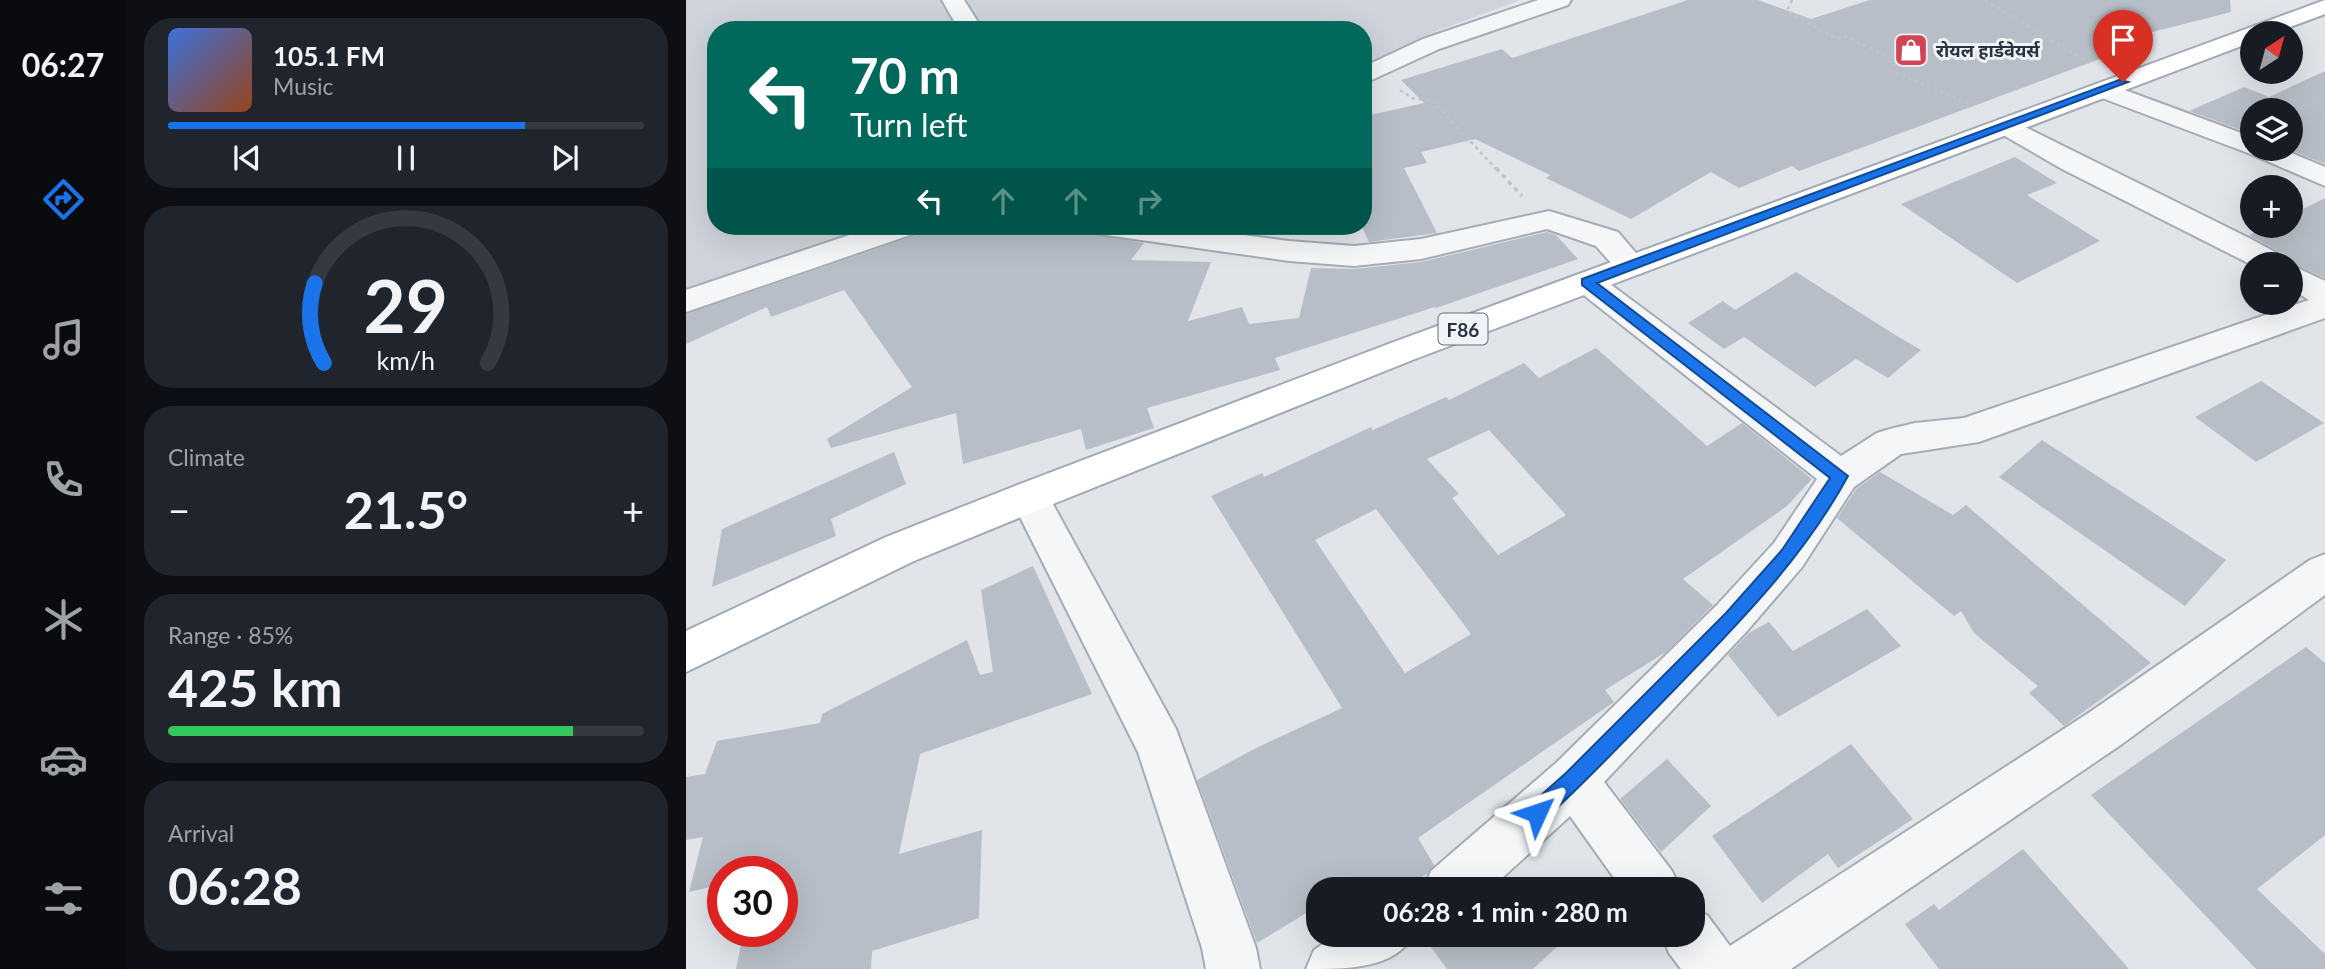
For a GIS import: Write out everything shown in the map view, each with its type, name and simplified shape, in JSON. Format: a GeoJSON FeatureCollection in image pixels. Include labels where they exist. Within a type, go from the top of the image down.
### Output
{"type":"FeatureCollection","features":[{"type":"Feature","properties":{"kind":"main road","name":"F86"},"geometry":{"type":"LineString","coordinates":[[2285,21],[2325,6]]}},
{"type":"Feature","properties":{"kind":"main road","name":"F86"},"geometry":{"type":"LineString","coordinates":[[686,652],[900,549],[1029,497],[1587,282],[2240,38]]}},
{"type":"Feature","properties":{"kind":"street"},"geometry":{"type":"LineString","coordinates":[[953,0],[966,21]]}},
{"type":"Feature","properties":{"kind":"street"},"geometry":{"type":"LineString","coordinates":[[1372,74],[1431,44],[1560,0]]}},
{"type":"Feature","properties":{"kind":"street"},"geometry":{"type":"LineString","coordinates":[[2113,86],[2240,141]]}},
{"type":"Feature","properties":{"kind":"street"},"geometry":{"type":"LineString","coordinates":[[2007,126],[2054,157],[2202,224],[2252,252]]}},
{"type":"Feature","properties":{"kind":"street"},"geometry":{"type":"LineString","coordinates":[[2287,161],[2325,177]]}},
{"type":"Feature","properties":{"kind":"street"},"geometry":{"type":"LineString","coordinates":[[1172,235],[1289,251],[1354,256],[1421,248],[1549,220],[1607,239],[1631,266]]}},
{"type":"Feature","properties":{"kind":"street"},"geometry":{"type":"LineString","coordinates":[[686,278],[816,235]]}},
{"type":"Feature","properties":{"kind":"street"},"geometry":{"type":"LineString","coordinates":[[686,301],[775,268],[877,235]]}},
{"type":"Feature","properties":{"kind":"street"},"geometry":{"type":"LineString","coordinates":[[1587,282],[1840,476]]}},
{"type":"Feature","properties":{"kind":"street"},"geometry":{"type":"LineString","coordinates":[[2303,282],[2325,295]]}},
{"type":"Feature","properties":{"kind":"street"},"geometry":{"type":"LineString","coordinates":[[1464,877],[1573,780],[1732,618],[1780,564],[1840,476],[1890,443],[1915,437],[1965,432],[2325,306]]}},
{"type":"Feature","properties":{"kind":"street"},"geometry":{"type":"LineString","coordinates":[[1029,497],[1159,744],[1229,948],[1233,969]]}},
{"type":"Feature","properties":{"kind":"street"},"geometry":{"type":"LineString","coordinates":[[1743,969],[2106,728],[2325,572]]}},
{"type":"Feature","properties":{"kind":"street"},"geometry":{"type":"LineString","coordinates":[[1573,780],[1645,877]]}},
{"type":"Feature","properties":{"kind":"street"},"geometry":{"type":"LineString","coordinates":[[1333,969],[1368,947]]}},
{"type":"Feature","properties":{"kind":"street"},"geometry":{"type":"LineString","coordinates":[[1698,947],[1714,969]]}},
{"type":"Feature","properties":{"kind":"path"},"geometry":{"type":"LineString","coordinates":[[1792,0],[1787,11],[1820,31],[1837,39],[1844,36],[1898,61],[1890,70],[1979,109],[2007,126]]}},
{"type":"Feature","properties":{"kind":"path"},"geometry":{"type":"LineString","coordinates":[[1985,0],[2113,86]]}},
{"type":"Feature","properties":{"kind":"path"},"geometry":{"type":"LineString","coordinates":[[1372,76],[1412,98],[1433,101],[1549,220]]}},
{"type":"Feature","properties":{"kind":"shaded area"},"geometry":{"type":"Polygon","coordinates":[[[686,0],[1520,0],[1424,36],[1385,60],[1372,65],[1372,21],[707,21],[707,235],[858,235],[686,295],[686,0]]]}},
{"type":"Feature","properties":{"kind":"building"},"geometry":{"type":"Polygon","coordinates":[[[1688,0],[1758,0],[1811,19],[1870,0],[2230,0],[2231,12],[2133,37],[2143,43],[1799,171],[1792,166],[1739,188],[1711,172],[1631,219],[1546,178],[1550,175],[1475,139],[1421,152],[1427,163],[1404,168],[1437,233],[1369,242],[1366,235],[1372,235],[1372,115],[1424,103],[1401,80],[1502,49],[1512,58],[1688,0]]]}},
{"type":"Feature","properties":{"kind":"building"},"geometry":{"type":"Polygon","coordinates":[[[2325,71],[2325,164],[2303,155],[2303,98],[2240,98],[2240,130],[2189,111],[2244,87],[2269,97],[2297,84],[2303,84],[2303,81],[2325,71]]]}},
{"type":"Feature","properties":{"kind":"building"},"geometry":{"type":"Polygon","coordinates":[[[2015,157],[2057,183],[2027,195],[2100,241],[2017,283],[1901,204],[2015,157]]]}},
{"type":"Feature","properties":{"kind":"building"},"geometry":{"type":"Polygon","coordinates":[[[2325,198],[2325,278],[2303,268],[2303,252],[2280,252],[2254,238],[2303,238],[2303,209],[2325,198]]]}},
{"type":"Feature","properties":{"kind":"building"},"geometry":{"type":"Polygon","coordinates":[[[1547,232],[1556,235],[1578,259],[1436,308],[1275,358],[1280,370],[1147,408],[1154,428],[1086,450],[1081,429],[963,464],[956,413],[831,448],[827,439],[912,387],[844,290],[771,317],[767,307],[686,344],[686,314],[917,235],[1100,235],[1144,243],[1131,260],[1211,262],[1188,321],[1242,307],[1249,324],[1299,318],[1311,268],[1354,269],[1421,262],[1547,232]]]}},
{"type":"Feature","properties":{"kind":"building"},"geometry":{"type":"Polygon","coordinates":[[[1796,272],[1921,350],[1888,378],[1856,359],[1815,387],[1744,337],[1724,349],[1688,323],[1723,301],[1735,310],[1796,272]]]}},
{"type":"Feature","properties":{"kind":"building"},"geometry":{"type":"Polygon","coordinates":[[[1596,348],[1707,446],[1742,423],[1812,479],[1787,506],[1683,579],[1713,605],[1666,652],[1605,690],[1614,702],[1418,838],[1434,865],[1427,874],[1422,877],[1306,877],[1306,913],[1257,943],[1197,780],[1254,749],[1342,708],[1211,496],[1262,473],[1264,477],[1371,427],[1373,430],[1446,397],[1449,400],[1524,363],[1539,378],[1596,348]],[[1489,430],[1427,459],[1459,494],[1452,498],[1498,555],[1566,515],[1489,430]],[[1376,509],[1315,540],[1405,673],[1471,634],[1376,509]]]}},
{"type":"Feature","properties":{"kind":"building"},"geometry":{"type":"Polygon","coordinates":[[[2261,381],[2324,423],[2256,462],[2195,417],[2261,381]]]}},
{"type":"Feature","properties":{"kind":"building"},"geometry":{"type":"Polygon","coordinates":[[[2042,440],[2226,560],[2185,606],[1999,477],[2042,440]]]}},
{"type":"Feature","properties":{"kind":"building"},"geometry":{"type":"Polygon","coordinates":[[[894,452],[906,484],[831,519],[836,536],[712,587],[722,529],[894,452]]]}},
{"type":"Feature","properties":{"kind":"building"},"geometry":{"type":"Polygon","coordinates":[[[1880,472],[1953,515],[1966,505],[2151,663],[2064,726],[2029,693],[2038,686],[1974,633],[1961,611],[1954,616],[1837,518],[1856,489],[1880,472]]]}},
{"type":"Feature","properties":{"kind":"building"},"geometry":{"type":"Polygon","coordinates":[[[1033,566],[1092,694],[920,754],[899,854],[982,830],[979,918],[872,951],[871,969],[736,969],[741,947],[798,947],[798,856],[707,856],[707,888],[689,892],[703,837],[686,840],[686,777],[705,774],[717,741],[820,723],[822,714],[967,640],[980,675],[993,672],[981,590],[1033,566]]]}},
{"type":"Feature","properties":{"kind":"building"},"geometry":{"type":"Polygon","coordinates":[[[1867,609],[1901,646],[1778,717],[1728,655],[1749,633],[1769,622],[1793,651],[1867,609]]]}},
{"type":"Feature","properties":{"kind":"building"},"geometry":{"type":"Polygon","coordinates":[[[2306,647],[2325,663],[2325,835],[2257,889],[2325,954],[2325,969],[2256,969],[2091,795],[2306,647]]]}},
{"type":"Feature","properties":{"kind":"building"},"geometry":{"type":"Polygon","coordinates":[[[1851,744],[1913,819],[1838,868],[1828,854],[1762,903],[1712,836],[1851,744]]]}},
{"type":"Feature","properties":{"kind":"building"},"geometry":{"type":"Polygon","coordinates":[[[1667,759],[1711,806],[1661,852],[1620,799],[1667,759]]]}},
{"type":"Feature","properties":{"kind":"building"},"geometry":{"type":"Polygon","coordinates":[[[2023,849],[2129,969],[1939,969],[1905,924],[1934,904],[1939,910],[2023,849]]]}},
{"type":"Feature","properties":{"kind":"building"},"geometry":{"type":"Polygon","coordinates":[[[1431,947],[1557,947],[1533,969],[1447,969],[1431,947]]]}},
{"type":"Feature","properties":{"kind":"place","name":"रोयल हार्डवेयर्स"},"geometry":{"type":"Point","coordinates":[1911,50]}},
{"type":"Feature","properties":{"kind":"route"},"geometry":{"type":"LineString","coordinates":[[1537,813],[1573,780],[1732,618],[1788,555],[1840,476],[1587,282],[2123,82]]}}]}
